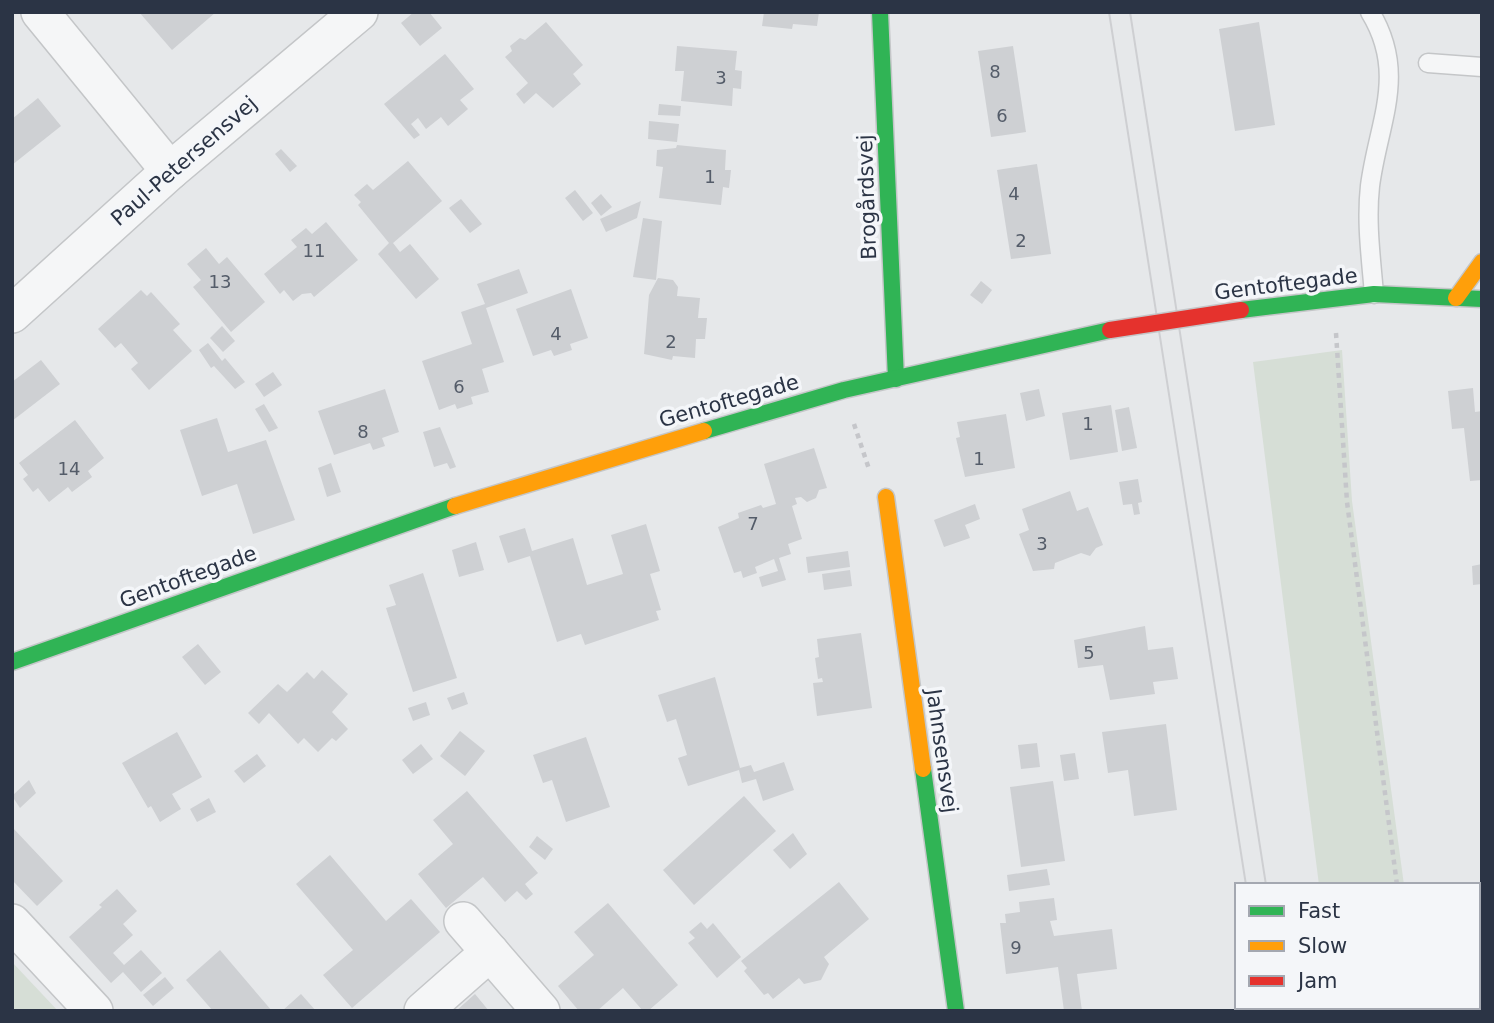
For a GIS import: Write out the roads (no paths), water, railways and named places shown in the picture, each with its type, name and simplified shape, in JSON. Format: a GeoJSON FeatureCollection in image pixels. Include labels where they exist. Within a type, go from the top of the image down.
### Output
{"type":"FeatureCollection","features":[{"type":"Feature","properties":{"kind":"street"},"geometry":{"type":"LineString","coordinates":[[40,12],[170,171]]}},
{"type":"Feature","properties":{"kind":"street","name":"Paul-Petersensvej"},"geometry":{"type":"LineString","coordinates":[[12,314],[170,171],[359,12]]}},
{"type":"Feature","properties":{"kind":"street","name":"Brogårdsvej"},"geometry":{"type":"LineString","coordinates":[[880,12],[896,379]]}},
{"type":"Feature","properties":{"kind":"street"},"geometry":{"type":"LineString","coordinates":[[1456,298],[1482,262]]}},
{"type":"Feature","properties":{"kind":"street","name":"Gentoftegade"},"geometry":{"type":"LineString","coordinates":[[12,662],[428,514],[844,390],[1110,330],[1241,310],[1374,294],[1482,299]]}},
{"type":"Feature","properties":{"kind":"street","name":"Jahnsensvej"},"geometry":{"type":"LineString","coordinates":[[886,497],[956,1011]]}},
{"type":"Feature","properties":{"kind":"street"},"geometry":{"type":"LineString","coordinates":[[463,921],[541,1011]]}},
{"type":"Feature","properties":{"kind":"street"},"geometry":{"type":"LineString","coordinates":[[12,923],[94,1011]]}},
{"type":"Feature","properties":{"kind":"street"},"geometry":{"type":"LineString","coordinates":[[423,1011],[490,952]]}},
{"type":"Feature","properties":{"kind":"lane"},"geometry":{"type":"LineString","coordinates":[[1370,12],[1386,50],[1390,78],[1368,205],[1374,294]]}},
{"type":"Feature","properties":{"kind":"lane"},"geometry":{"type":"LineString","coordinates":[[1428,63],[1482,67]]}},
{"type":"Feature","properties":{"kind":"tram line"},"geometry":{"type":"LineString","coordinates":[[1109,12],[1246,883]]}},
{"type":"Feature","properties":{"kind":"tram line"},"geometry":{"type":"LineString","coordinates":[[1130,12],[1266,883]]}}]}
